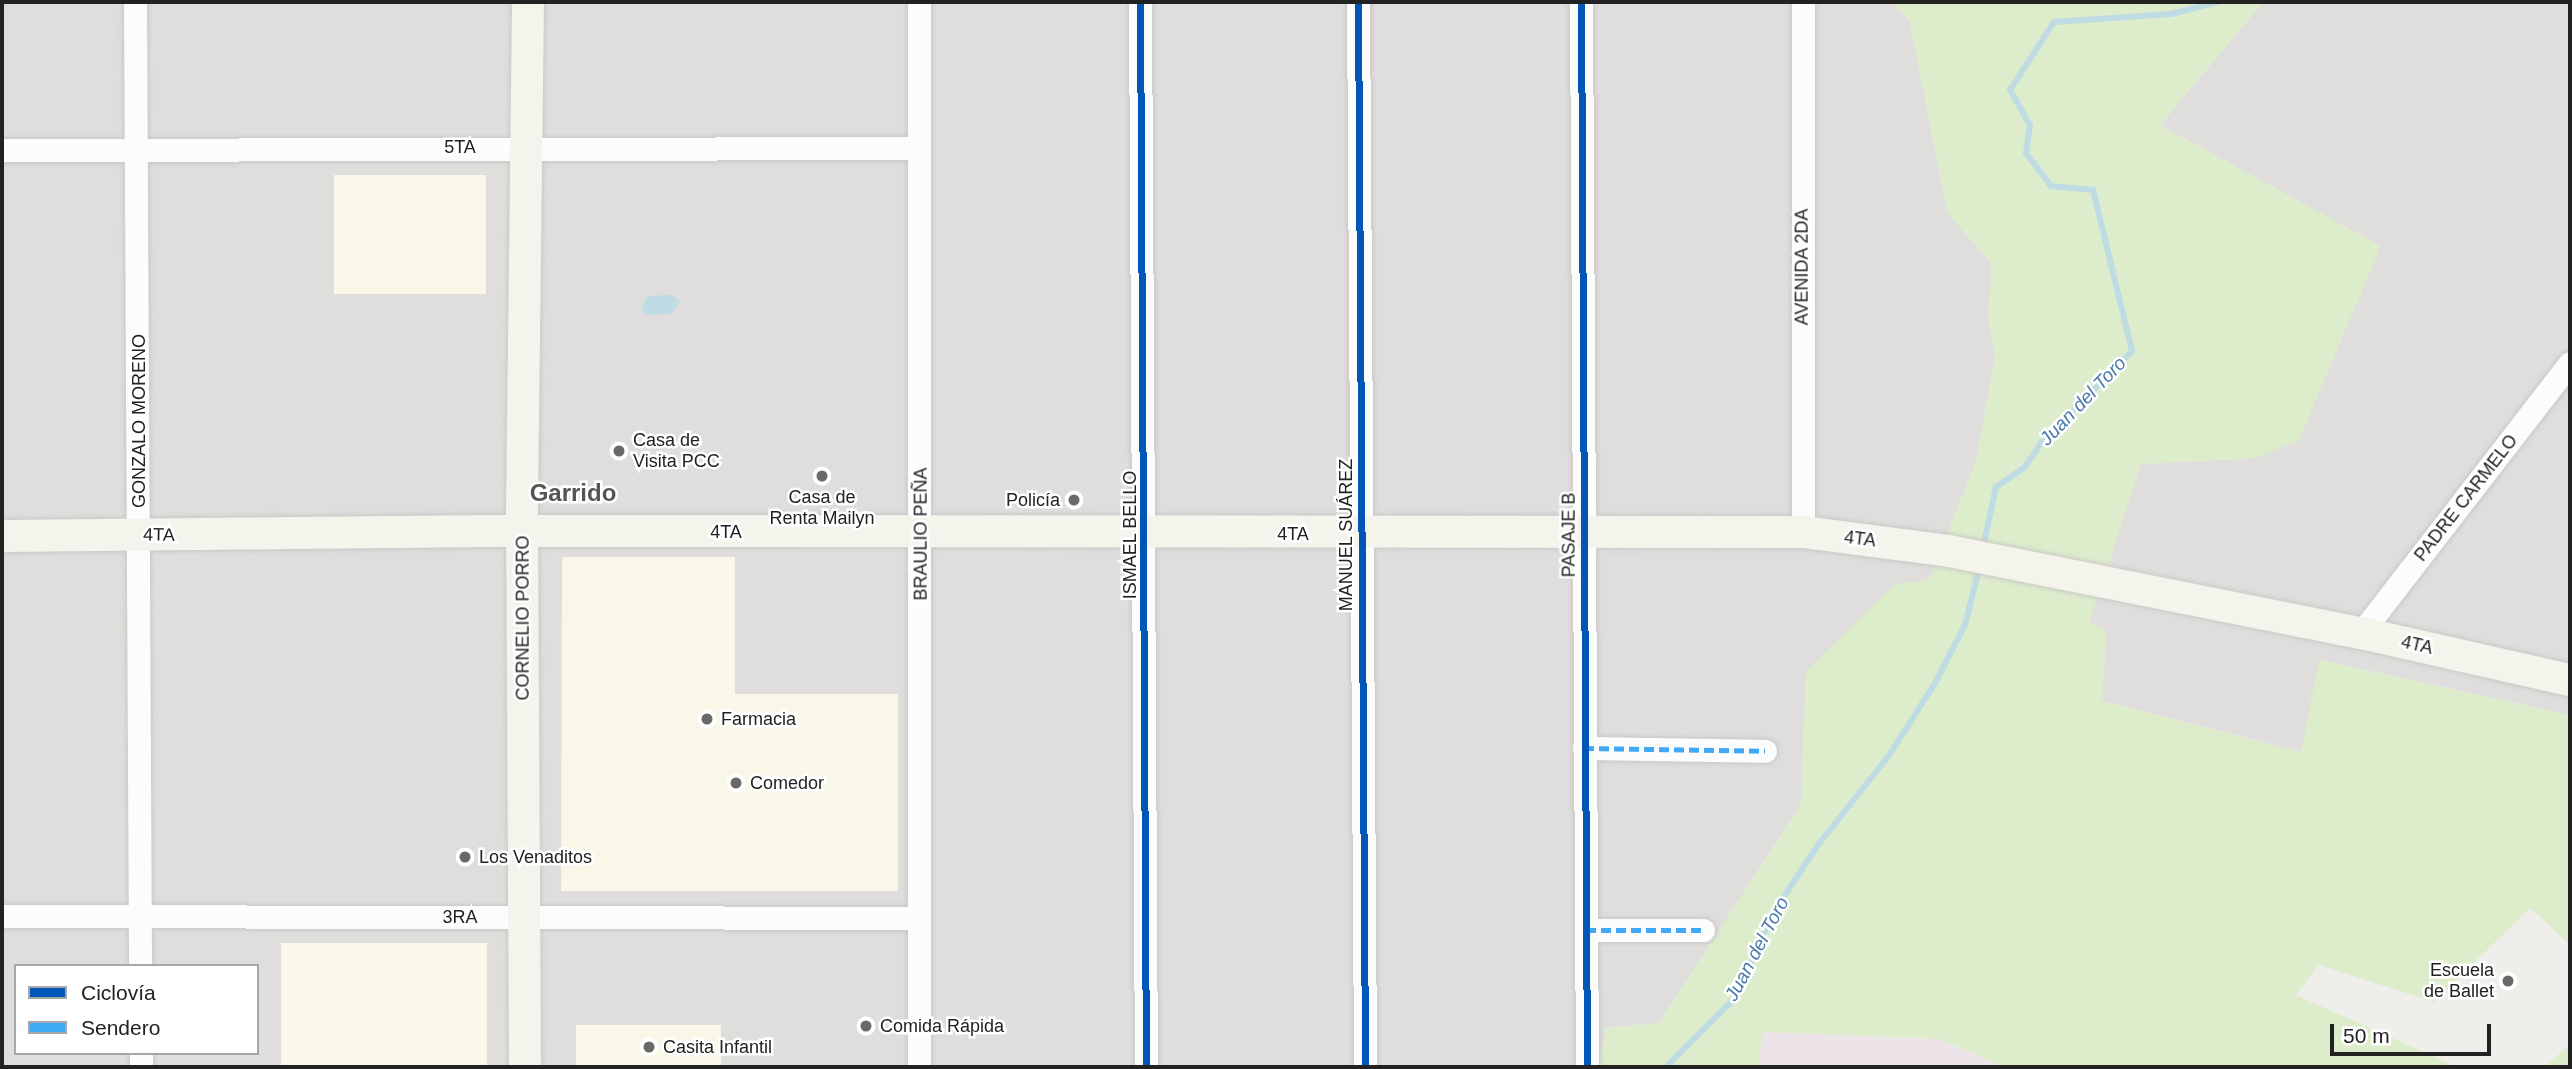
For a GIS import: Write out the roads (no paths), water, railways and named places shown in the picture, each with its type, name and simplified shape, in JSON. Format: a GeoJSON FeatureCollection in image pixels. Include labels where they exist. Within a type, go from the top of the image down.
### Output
{"type":"FeatureCollection","features":[{"type":"Feature","properties":{"kind":"main road","name":"CORNELIO PORRO"},"geometry":{"type":"LineString","coordinates":[[525,1067],[523,531],[528,2]]}},
{"type":"Feature","properties":{"kind":"main road","name":"4TA"},"geometry":{"type":"LineString","coordinates":[[2,536],[523,531],[1146,534],[1803,532],[1949,551],[2361,632],[2570,680]]}},
{"type":"Feature","properties":{"kind":"street","name":"GONZALO MORENO"},"geometry":{"type":"LineString","coordinates":[[135,2],[141,964]]}},
{"type":"Feature","properties":{"kind":"street","name":"BRAULIO PEÑA"},"geometry":{"type":"LineString","coordinates":[[919,2],[922,533],[919,1067]]}},
{"type":"Feature","properties":{"kind":"street","name":"ISMAEL BELLO"},"geometry":{"type":"LineString","coordinates":[[1140,2],[1146,534],[1146,1067]]}},
{"type":"Feature","properties":{"kind":"street","name":"MANUEL SUÁREZ"},"geometry":{"type":"LineString","coordinates":[[1358,2],[1365,1067]]}},
{"type":"Feature","properties":{"kind":"street","name":"PASAJE B"},"geometry":{"type":"LineString","coordinates":[[1581,2],[1587,1067]]}},
{"type":"Feature","properties":{"kind":"street","name":"AVENIDA 2DA"},"geometry":{"type":"LineString","coordinates":[[1803,2],[1803,532]]}},
{"type":"Feature","properties":{"kind":"street","name":"5TA"},"geometry":{"type":"LineString","coordinates":[[2,150],[919,148]]}},
{"type":"Feature","properties":{"kind":"street","name":"PADRE CARMELO"},"geometry":{"type":"LineString","coordinates":[[2361,632],[2570,363]]}},
{"type":"Feature","properties":{"kind":"street"},"geometry":{"type":"LineString","coordinates":[[1584,748],[1765,751]]}},
{"type":"Feature","properties":{"kind":"street","name":"3RA"},"geometry":{"type":"LineString","coordinates":[[2,916],[919,918]]}},
{"type":"Feature","properties":{"kind":"street"},"geometry":{"type":"LineString","coordinates":[[1586,930],[1703,930]]}},
{"type":"Feature","properties":{"kind":"water"},"geometry":{"type":"Polygon","coordinates":[[[672,295],[680,301],[671,314],[646,315],[641,308],[648,296],[672,295]]]}},
{"type":"Feature","properties":{"kind":"waterway","name":"Juan del Toro"},"geometry":{"type":"LineString","coordinates":[[1983,548],[1996,487],[2025,467],[2041,443],[2132,351],[2093,190],[2051,186],[2026,153],[2030,125],[2010,90],[2054,22],[2171,14],[2218,2]]}},
{"type":"Feature","properties":{"kind":"waterway","name":"Juan del Toro"},"geometry":{"type":"LineString","coordinates":[[1666,1067],[1736,997],[1772,915],[1818,845],[1890,754],[1935,683],[1965,625],[1980,565]]}},
{"type":"Feature","properties":{"kind":"place","name":"Casa de Visita PCC"},"geometry":{"type":"Point","coordinates":[619,451]}},
{"type":"Feature","properties":{"kind":"place","name":"Casa de Renta Mailyn"},"geometry":{"type":"Point","coordinates":[822,476]}},
{"type":"Feature","properties":{"kind":"place","name":"Policía"},"geometry":{"type":"Point","coordinates":[1074,500]}},
{"type":"Feature","properties":{"kind":"place","name":"Farmacia"},"geometry":{"type":"Point","coordinates":[707,719]}},
{"type":"Feature","properties":{"kind":"place","name":"Comedor"},"geometry":{"type":"Point","coordinates":[736,783]}},
{"type":"Feature","properties":{"kind":"place","name":"Los Venaditos"},"geometry":{"type":"Point","coordinates":[465,857]}},
{"type":"Feature","properties":{"kind":"place","name":"Escuela de Ballet"},"geometry":{"type":"Point","coordinates":[2508,981]}},
{"type":"Feature","properties":{"kind":"place","name":"Comida Rápida"},"geometry":{"type":"Point","coordinates":[866,1026]}},
{"type":"Feature","properties":{"kind":"place","name":"Casita Infantil"},"geometry":{"type":"Point","coordinates":[649,1047]}},
{"type":"Feature","properties":{"kind":"district","name":"Garrido"},"geometry":{"type":"Point","coordinates":[573,493]}}]}
